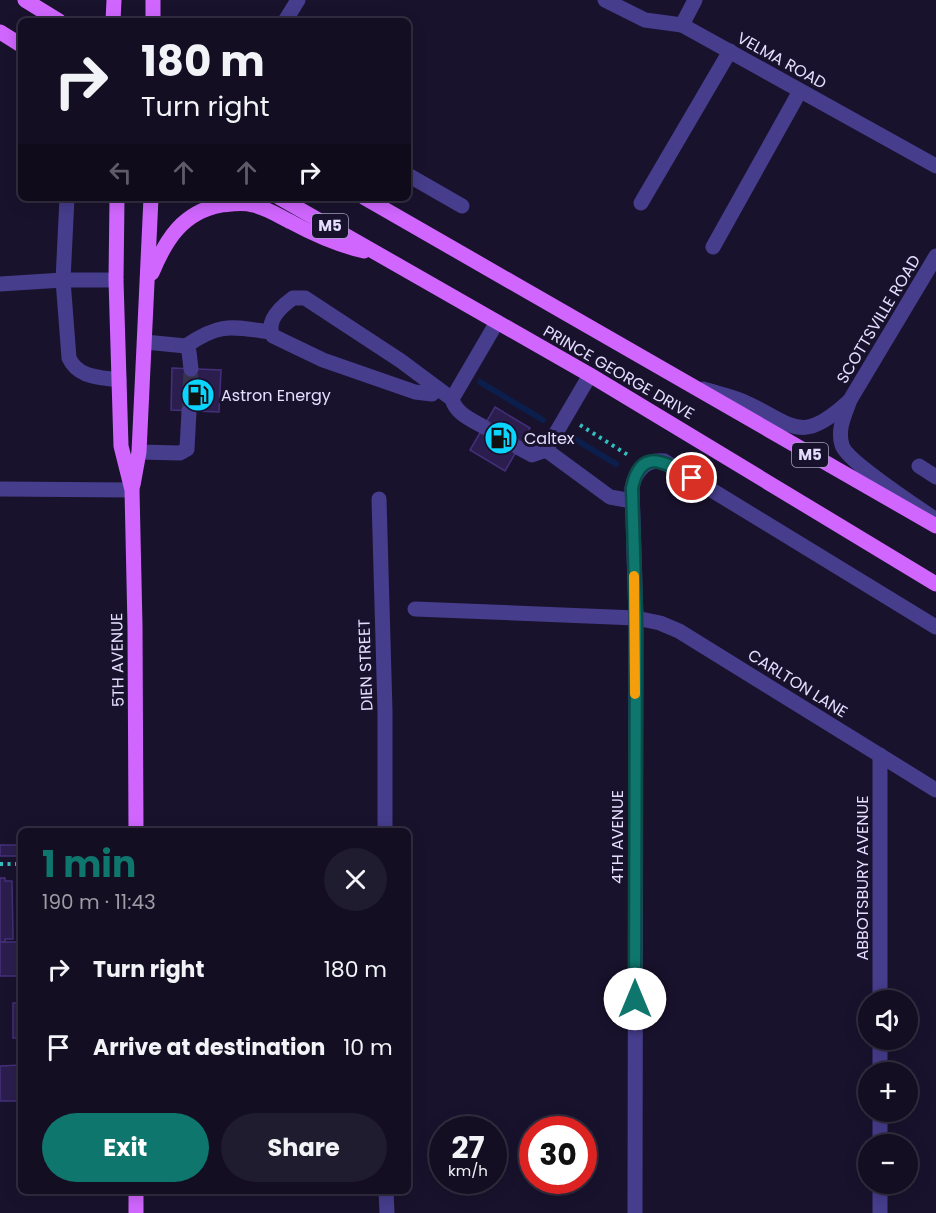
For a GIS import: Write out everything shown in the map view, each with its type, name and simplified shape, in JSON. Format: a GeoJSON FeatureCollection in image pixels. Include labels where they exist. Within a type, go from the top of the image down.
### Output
{"type":"FeatureCollection","features":[{"type":"Feature","properties":{"kind":"main road"},"geometry":{"type":"LineString","coordinates":[[25,0],[54,18]]}},
{"type":"Feature","properties":{"kind":"main road"},"geometry":{"type":"LineString","coordinates":[[113,18],[114,0]]}},
{"type":"Feature","properties":{"kind":"main road"},"geometry":{"type":"LineString","coordinates":[[153,0],[153,18]]}},
{"type":"Feature","properties":{"kind":"main road"},"geometry":{"type":"LineString","coordinates":[[0,32],[18,43]]}},
{"type":"Feature","properties":{"kind":"main road","name":"5TH AVENUE"},"geometry":{"type":"LineString","coordinates":[[117,201],[116,280],[122,446],[132,490],[136,828]]}},
{"type":"Feature","properties":{"kind":"main road","name":"5TH AVENUE"},"geometry":{"type":"LineString","coordinates":[[132,490],[140,452],[152,201]]}},
{"type":"Feature","properties":{"kind":"main road","name":"PRINCE GEORGE DRIVE"},"geometry":{"type":"LineString","coordinates":[[285,201],[590,375],[936,584]]}},
{"type":"Feature","properties":{"kind":"main road","name":"PRINCE GEORGE DRIVE"},"geometry":{"type":"LineString","coordinates":[[370,201],[936,526]]}},
{"type":"Feature","properties":{"kind":"main road"},"geometry":{"type":"LineString","coordinates":[[148,284],[161,251],[176,229],[192,215],[209,207],[229,204],[253,205],[331,242],[379,254]]}},
{"type":"Feature","properties":{"kind":"main road"},"geometry":{"type":"LineString","coordinates":[[136,1194],[136,1213]]}},
{"type":"Feature","properties":{"kind":"street"},"geometry":{"type":"LineString","coordinates":[[287,18],[298,0]]}},
{"type":"Feature","properties":{"kind":"street","name":"VELMA ROAD"},"geometry":{"type":"LineString","coordinates":[[605,0],[645,20],[682,25],[936,166]]}},
{"type":"Feature","properties":{"kind":"street"},"geometry":{"type":"LineString","coordinates":[[682,25],[695,0]]}},
{"type":"Feature","properties":{"kind":"street"},"geometry":{"type":"LineString","coordinates":[[641,203],[730,51]]}},
{"type":"Feature","properties":{"kind":"street"},"geometry":{"type":"LineString","coordinates":[[712,247],[800,91]]}},
{"type":"Feature","properties":{"kind":"street"},"geometry":{"type":"LineString","coordinates":[[411,177],[462,206]]}},
{"type":"Feature","properties":{"kind":"street"},"geometry":{"type":"LineString","coordinates":[[67,201],[63,280],[69,353],[73,366],[81,372],[119,380]]}},
{"type":"Feature","properties":{"kind":"street","name":"SCOTTSVILLE ROAD"},"geometry":{"type":"LineString","coordinates":[[936,256],[850,400],[841,425],[840,436],[842,447],[855,463],[936,520]]}},
{"type":"Feature","properties":{"kind":"street"},"geometry":{"type":"LineString","coordinates":[[0,284],[63,280],[116,280]]}},
{"type":"Feature","properties":{"kind":"street"},"geometry":{"type":"LineString","coordinates":[[271,332],[273,318],[288,302],[293,298],[305,298],[401,361],[452,399],[453,404],[461,413],[484,427]]}},
{"type":"Feature","properties":{"kind":"street"},"geometry":{"type":"LineString","coordinates":[[452,399],[497,322]]}},
{"type":"Feature","properties":{"kind":"street"},"geometry":{"type":"LineString","coordinates":[[145,342],[186,346],[209,331],[229,327],[271,332],[277,339],[323,360],[405,388],[430,394],[434,393],[437,388]]}},
{"type":"Feature","properties":{"kind":"street"},"geometry":{"type":"LineString","coordinates":[[186,346],[191,369]]}},
{"type":"Feature","properties":{"kind":"street"},"geometry":{"type":"LineString","coordinates":[[519,448],[532,455],[546,450],[590,375]]}},
{"type":"Feature","properties":{"kind":"street","name":"SCOTTSVILLE ROAD"},"geometry":{"type":"LineString","coordinates":[[684,383],[741,401],[781,422],[798,428],[818,426],[832,417],[850,400]]}},
{"type":"Feature","properties":{"kind":"street"},"geometry":{"type":"LineString","coordinates":[[140,452],[180,453],[187,449],[189,411]]}},
{"type":"Feature","properties":{"kind":"street"},"geometry":{"type":"LineString","coordinates":[[546,450],[610,497],[632,501]]}},
{"type":"Feature","properties":{"kind":"street","name":"4TH AVENUE"},"geometry":{"type":"LineString","coordinates":[[635,1213],[636,618],[633,483],[644,465],[656,460],[672,466],[936,627]]}},
{"type":"Feature","properties":{"kind":"street"},"geometry":{"type":"LineString","coordinates":[[919,466],[936,477]]}},
{"type":"Feature","properties":{"kind":"street"},"geometry":{"type":"LineString","coordinates":[[0,489],[132,490]]}},
{"type":"Feature","properties":{"kind":"street","name":"DIEN STREET"},"geometry":{"type":"LineString","coordinates":[[379,499],[386,828]]}},
{"type":"Feature","properties":{"kind":"street","name":"CARLTON LANE"},"geometry":{"type":"LineString","coordinates":[[415,609],[636,618],[679,630],[936,790]]}},
{"type":"Feature","properties":{"kind":"street","name":"ABBOTSBURY AVENUE"},"geometry":{"type":"LineString","coordinates":[[880,756],[880,990]]}},
{"type":"Feature","properties":{"kind":"street"},"geometry":{"type":"LineString","coordinates":[[386,1194],[387,1213]]}},
{"type":"Feature","properties":{"kind":"street"},"geometry":{"type":"LineString","coordinates":[[880,1194],[880,1213]]}},
{"type":"Feature","properties":{"kind":"path"},"geometry":{"type":"LineString","coordinates":[[580,425],[628,454]]}},
{"type":"Feature","properties":{"kind":"path"},"geometry":{"type":"LineString","coordinates":[[0,864],[18,864]]}},
{"type":"Feature","properties":{"kind":"building"},"geometry":{"type":"Polygon","coordinates":[[[172,368],[221,370],[219,412],[171,410],[172,368]]]}},
{"type":"Feature","properties":{"kind":"building","name":"Caltex"},"geometry":{"type":"Polygon","coordinates":[[[495,407],[530,428],[505,471],[470,450],[495,407]]]}},
{"type":"Feature","properties":{"kind":"building"},"geometry":{"type":"Polygon","coordinates":[[[0,845],[18,845],[18,856],[0,856],[0,845]]]}},
{"type":"Feature","properties":{"kind":"building"},"geometry":{"type":"Polygon","coordinates":[[[0,878],[12,881],[13,939],[5,939],[5,942],[0,942],[0,878]]]}},
{"type":"Feature","properties":{"kind":"building"},"geometry":{"type":"Polygon","coordinates":[[[0,942],[18,942],[18,976],[0,976],[0,942]]]}},
{"type":"Feature","properties":{"kind":"building"},"geometry":{"type":"Polygon","coordinates":[[[13,1003],[18,1003],[18,1038],[13,1038],[13,1003]]]}},
{"type":"Feature","properties":{"kind":"building"},"geometry":{"type":"Polygon","coordinates":[[[18,1065],[18,1101],[0,1101],[0,1066],[18,1065]]]}},
{"type":"Feature","properties":{"kind":"waterway"},"geometry":{"type":"LineString","coordinates":[[480,382],[543,420]]}},
{"type":"Feature","properties":{"kind":"waterway"},"geometry":{"type":"LineString","coordinates":[[570,436],[616,464]]}},
{"type":"Feature","properties":{"kind":"tunnel"},"geometry":{"type":"LineString","coordinates":[[189,411],[191,369]]}},
{"type":"Feature","properties":{"kind":"tunnel"},"geometry":{"type":"LineString","coordinates":[[484,427],[519,448]]}},
{"type":"Feature","properties":{"kind":"slow traffic"},"geometry":{"type":"LineString","coordinates":[[634,576],[635,694]]}},
{"type":"Feature","properties":{"kind":"place","name":"Astron Energy"},"geometry":{"type":"Point","coordinates":[198,395]}},
{"type":"Feature","properties":{"kind":"place","name":"Caltex"},"geometry":{"type":"Point","coordinates":[501,438]}},
{"type":"Feature","properties":{"kind":"route"},"geometry":{"type":"LineString","coordinates":[[635,999],[636,618],[632,488],[635,476],[644,465],[656,460],[664,461],[692,478]]}}]}
